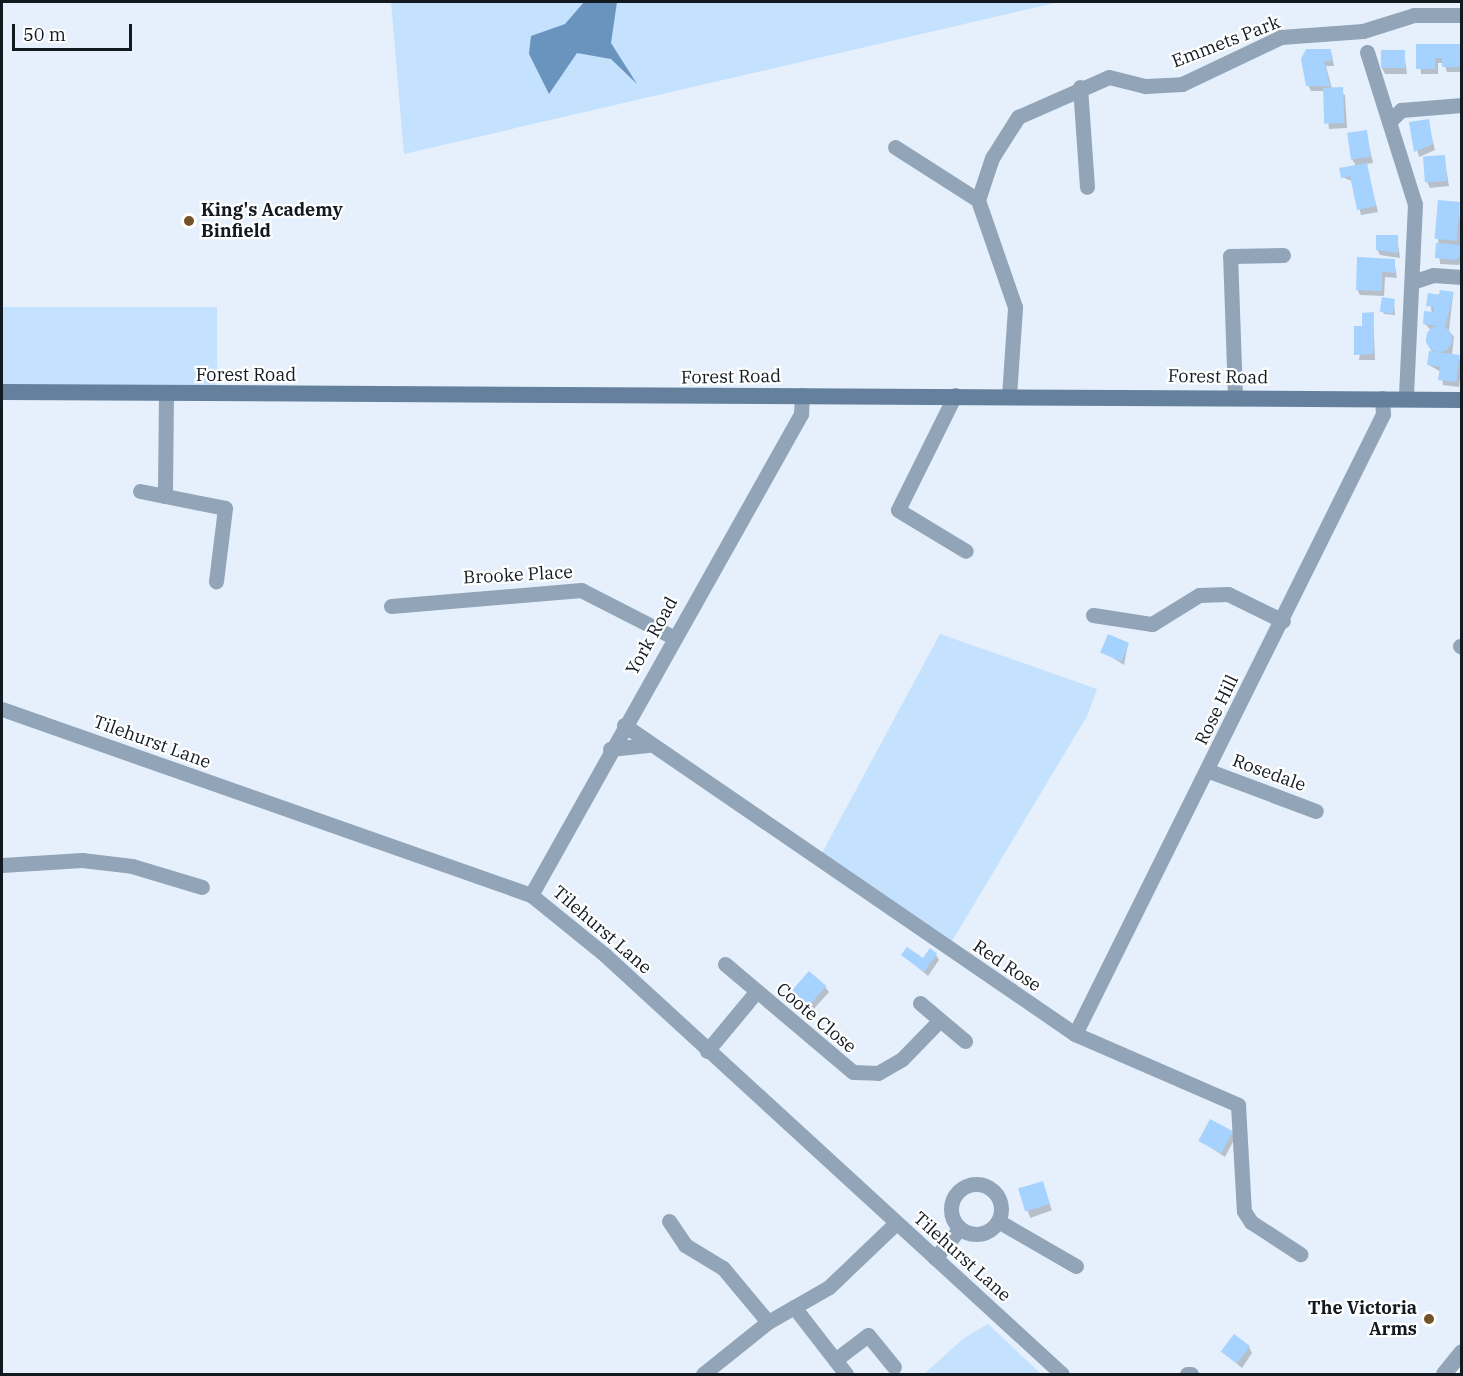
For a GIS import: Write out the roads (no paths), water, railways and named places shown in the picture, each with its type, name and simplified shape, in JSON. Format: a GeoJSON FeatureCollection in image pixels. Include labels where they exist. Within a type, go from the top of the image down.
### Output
{"type":"FeatureCollection","features":[{"type":"Feature","properties":{"kind":"main road","name":"Forest Road"},"geometry":{"type":"LineString","coordinates":[[2,392],[1235,396],[1406,397],[1461,400]]}},
{"type":"Feature","properties":{"kind":"street","name":"Emmets Park"},"geometry":{"type":"LineString","coordinates":[[978,200],[992,158],[1018,117],[1080,87],[1109,77],[1146,86],[1182,84],[1281,37],[1363,31],[1414,15],[1461,15]]}},
{"type":"Feature","properties":{"kind":"street"},"geometry":{"type":"LineString","coordinates":[[1367,52],[1415,204],[1406,397]]}},
{"type":"Feature","properties":{"kind":"street"},"geometry":{"type":"LineString","coordinates":[[1080,87],[1087,187]]}},
{"type":"Feature","properties":{"kind":"street"},"geometry":{"type":"LineString","coordinates":[[1390,121],[1401,110],[1461,105]]}},
{"type":"Feature","properties":{"kind":"street"},"geometry":{"type":"LineString","coordinates":[[895,147],[978,200],[1015,307],[1009,396]]}},
{"type":"Feature","properties":{"kind":"street"},"geometry":{"type":"LineString","coordinates":[[1235,396],[1230,256],[1283,255]]}},
{"type":"Feature","properties":{"kind":"street"},"geometry":{"type":"LineString","coordinates":[[1412,282],[1433,275],[1461,277]]}},
{"type":"Feature","properties":{"kind":"street"},"geometry":{"type":"LineString","coordinates":[[165,496],[166,394]]}},
{"type":"Feature","properties":{"kind":"street","name":"York Road"},"geometry":{"type":"LineString","coordinates":[[531,895],[610,749],[801,414],[802,395]]}},
{"type":"Feature","properties":{"kind":"street"},"geometry":{"type":"LineString","coordinates":[[955,395],[898,510],[966,551]]}},
{"type":"Feature","properties":{"kind":"street","name":"Rose Hill"},"geometry":{"type":"LineString","coordinates":[[1075,1035],[1209,771],[1383,414],[1382,398]]}},
{"type":"Feature","properties":{"kind":"street"},"geometry":{"type":"LineString","coordinates":[[140,491],[225,508],[216,581]]}},
{"type":"Feature","properties":{"kind":"street","name":"Brooke Place"},"geometry":{"type":"LineString","coordinates":[[391,606],[581,590],[673,638]]}},
{"type":"Feature","properties":{"kind":"street"},"geometry":{"type":"LineString","coordinates":[[1093,615],[1152,624],[1199,595],[1228,594],[1283,621]]}},
{"type":"Feature","properties":{"kind":"street","name":"Tilehurst Lane"},"geometry":{"type":"LineString","coordinates":[[2,709],[531,895],[707,1051],[1062,1374]]}},
{"type":"Feature","properties":{"kind":"street","name":"Red Rose"},"geometry":{"type":"LineString","coordinates":[[624,725],[648,745],[1075,1035],[1238,1105],[1244,1211],[1251,1222],[1300,1254]]}},
{"type":"Feature","properties":{"kind":"street"},"geometry":{"type":"LineString","coordinates":[[610,749],[648,745]]}},
{"type":"Feature","properties":{"kind":"street","name":"Rosedale"},"geometry":{"type":"LineString","coordinates":[[1209,771],[1316,811]]}},
{"type":"Feature","properties":{"kind":"street"},"geometry":{"type":"LineString","coordinates":[[2,865],[112,864],[202,886]]}},
{"type":"Feature","properties":{"kind":"street","name":"Coote Close"},"geometry":{"type":"LineString","coordinates":[[725,964],[853,1072],[878,1073],[902,1059],[940,1020]]}},
{"type":"Feature","properties":{"kind":"street","name":"Coote Close"},"geometry":{"type":"LineString","coordinates":[[707,1051],[756,992]]}},
{"type":"Feature","properties":{"kind":"street"},"geometry":{"type":"LineString","coordinates":[[920,1003],[965,1041]]}},
{"type":"Feature","properties":{"kind":"street"},"geometry":{"type":"LineString","coordinates":[[960,1228],[951,1206],[967,1186],[984,1186],[997,1196],[999,1221]]}},
{"type":"Feature","properties":{"kind":"street"},"geometry":{"type":"LineString","coordinates":[[669,1221],[685,1245],[723,1268],[768,1322]]}},
{"type":"Feature","properties":{"kind":"street"},"geometry":{"type":"LineString","coordinates":[[960,1228],[981,1234],[999,1221]]}},
{"type":"Feature","properties":{"kind":"street"},"geometry":{"type":"LineString","coordinates":[[999,1221],[1076,1266]]}},
{"type":"Feature","properties":{"kind":"street"},"geometry":{"type":"LineString","coordinates":[[703,1374],[768,1322],[829,1287],[896,1223]]}},
{"type":"Feature","properties":{"kind":"street"},"geometry":{"type":"LineString","coordinates":[[934,1258],[960,1228]]}},
{"type":"Feature","properties":{"kind":"street"},"geometry":{"type":"LineString","coordinates":[[794,1307],[846,1374]]}},
{"type":"Feature","properties":{"kind":"street"},"geometry":{"type":"LineString","coordinates":[[835,1360],[868,1335],[894,1367]]}},
{"type":"Feature","properties":{"kind":"street"},"geometry":{"type":"LineString","coordinates":[[1444,1374],[1461,1352]]}},
{"type":"Feature","properties":{"kind":"place","name":"King's Academy Binfield"},"geometry":{"type":"Point","coordinates":[189,221]}},
{"type":"Feature","properties":{"kind":"place","name":"The Victoria Arms"},"geometry":{"type":"Point","coordinates":[1429,1319]}}]}
